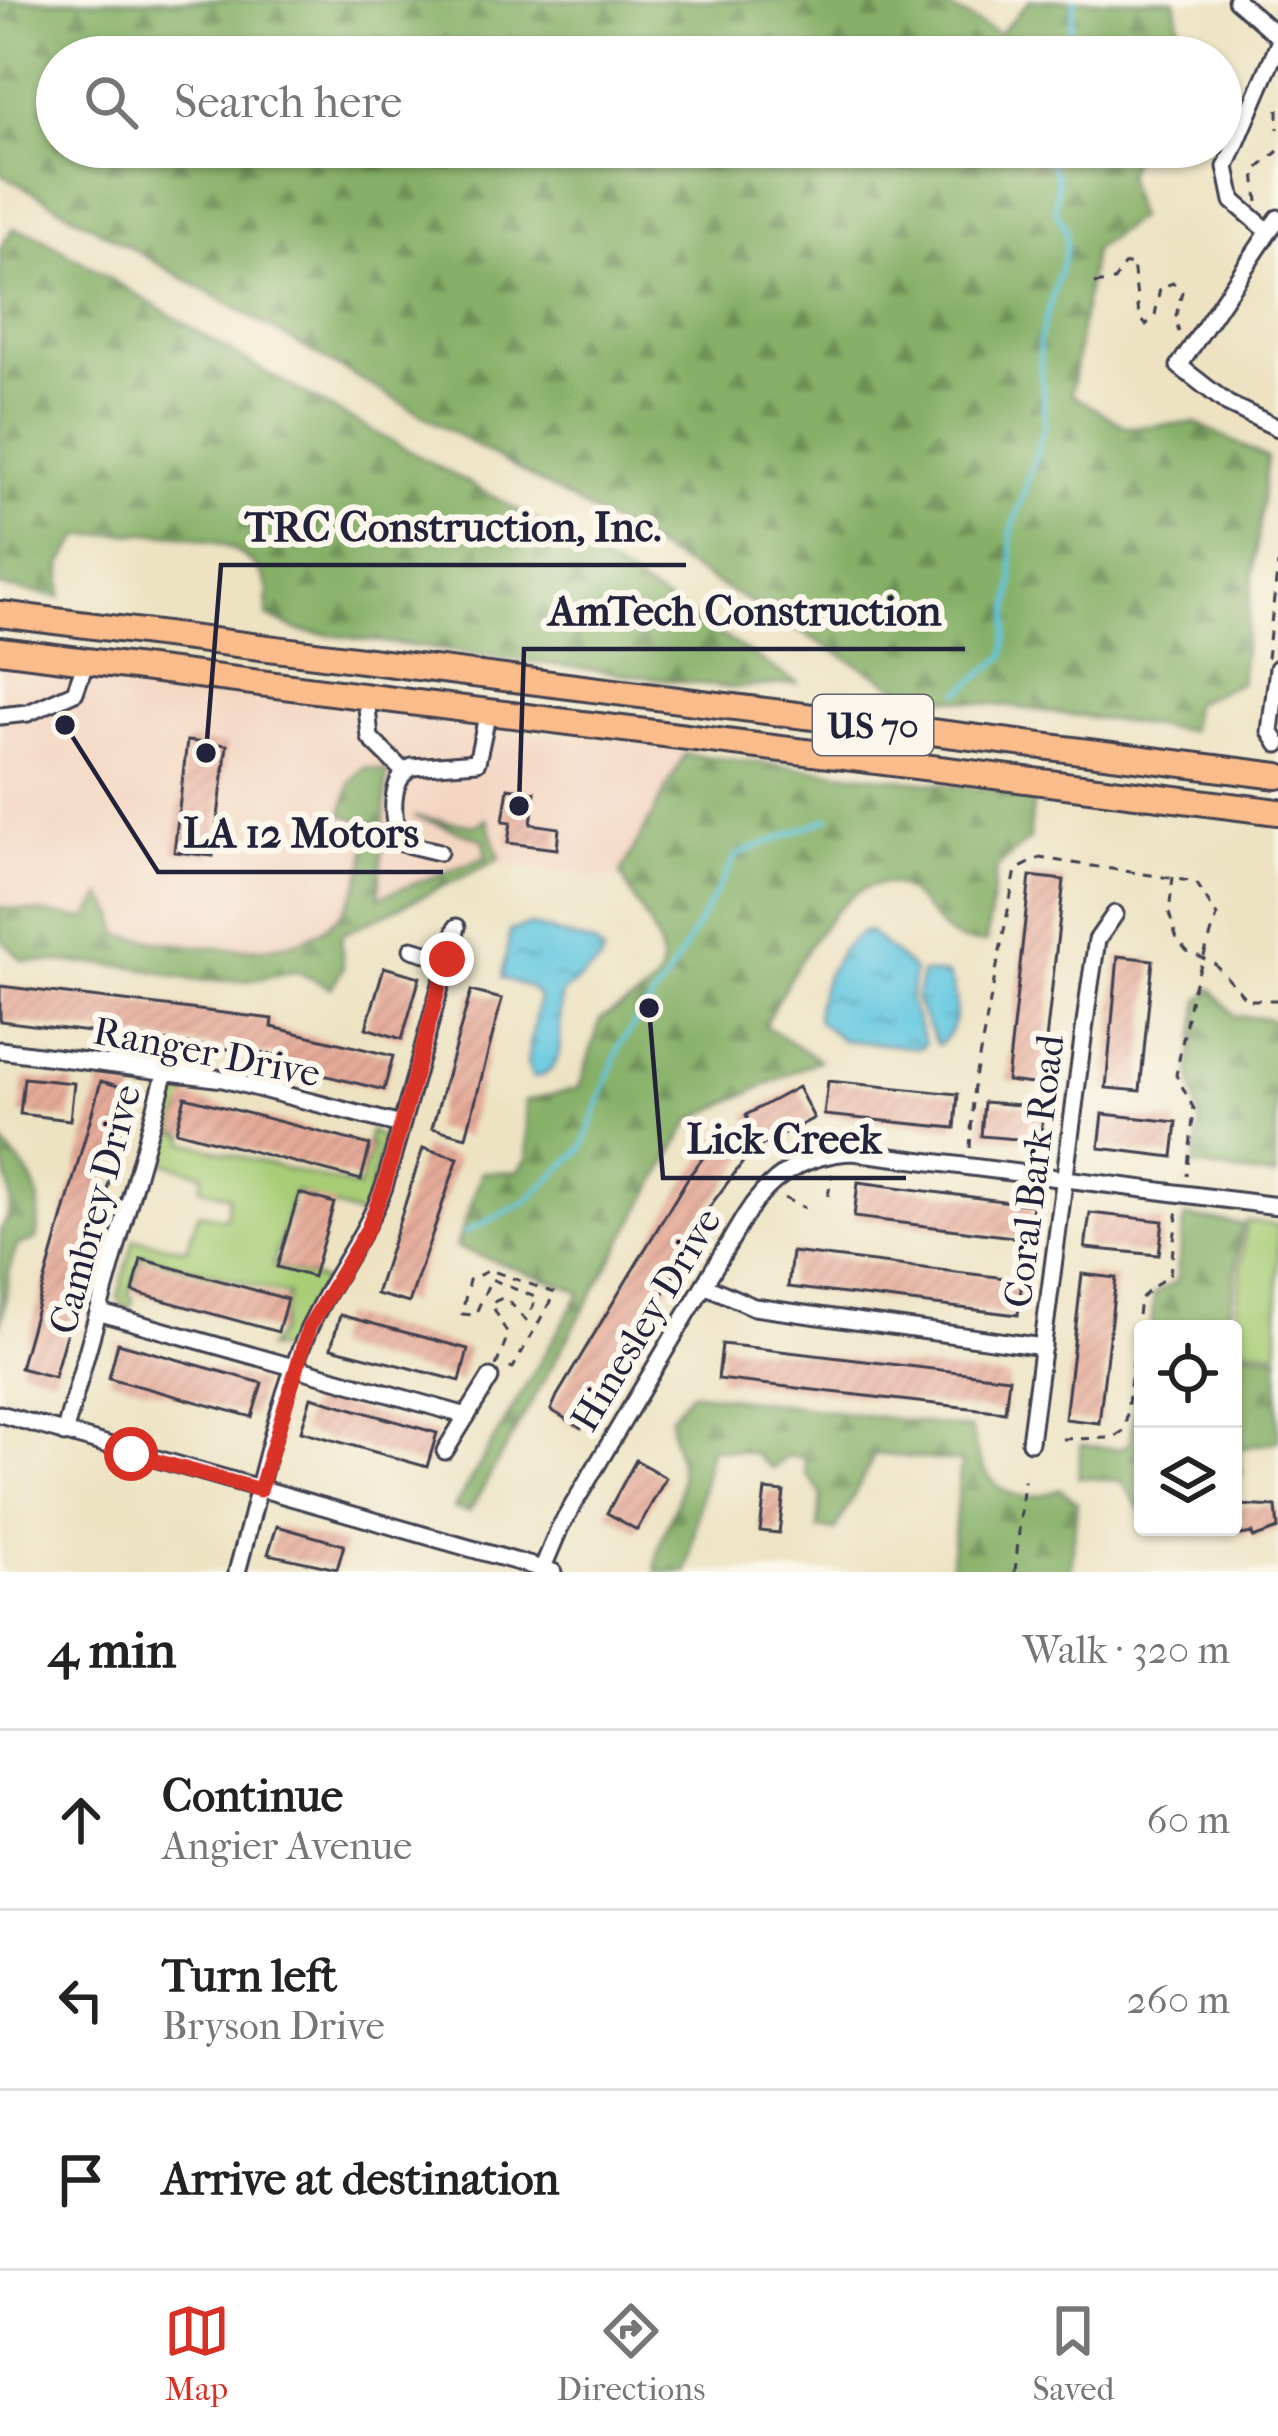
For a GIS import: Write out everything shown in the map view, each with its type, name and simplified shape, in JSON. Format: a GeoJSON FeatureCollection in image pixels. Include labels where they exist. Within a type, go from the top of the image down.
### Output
{"type":"FeatureCollection","features":[{"type":"Feature","properties":{"kind":"highway","name":"US 70"},"geometry":{"type":"LineString","coordinates":[[0,614],[1278,776]]}},
{"type":"Feature","properties":{"kind":"highway"},"geometry":{"type":"LineString","coordinates":[[86,661],[90,626]]}},
{"type":"Feature","properties":{"kind":"highway","name":"US 70"},"geometry":{"type":"LineString","coordinates":[[0,650],[1278,812]]}},
{"type":"Feature","properties":{"kind":"street"},"geometry":{"type":"LineString","coordinates":[[1236,0],[1278,36]]}},
{"type":"Feature","properties":{"kind":"street"},"geometry":{"type":"LineString","coordinates":[[1242,129],[1278,45]]}},
{"type":"Feature","properties":{"kind":"street"},"geometry":{"type":"LineString","coordinates":[[1226,168],[1233,201],[1273,225],[1179,366],[1247,416],[1278,428]]}},
{"type":"Feature","properties":{"kind":"street"},"geometry":{"type":"LineString","coordinates":[[0,716],[28,713],[75,692],[86,661]]}},
{"type":"Feature","properties":{"kind":"street"},"geometry":{"type":"LineString","coordinates":[[1278,668],[1270,731],[1278,744]]}},
{"type":"Feature","properties":{"kind":"street"},"geometry":{"type":"LineString","coordinates":[[366,697],[368,734],[403,771]]}},
{"type":"Feature","properties":{"kind":"street"},"geometry":{"type":"LineString","coordinates":[[439,852],[409,847],[398,836],[396,785],[403,771],[421,765],[477,762],[488,712]]}},
{"type":"Feature","properties":{"kind":"street","name":"Coral Bark Road"},"geometry":{"type":"LineString","coordinates":[[1030,1442],[1097,940],[1115,914]]}},
{"type":"Feature","properties":{"kind":"street"},"geometry":{"type":"LineString","coordinates":[[237,1572],[294,1366],[309,1327],[368,1228],[457,927]]}},
{"type":"Feature","properties":{"kind":"street"},"geometry":{"type":"LineString","coordinates":[[412,950],[447,959]]}},
{"type":"Feature","properties":{"kind":"street","name":"Ranger Drive"},"geometry":{"type":"LineString","coordinates":[[0,1050],[223,1079],[401,1125]]}},
{"type":"Feature","properties":{"kind":"street","name":"Cambrey Drive"},"geometry":{"type":"LineString","coordinates":[[64,1434],[166,1071]]}},
{"type":"Feature","properties":{"kind":"street","name":"Hinesley Drive"},"geometry":{"type":"LineString","coordinates":[[546,1571],[568,1513],[758,1196],[776,1178],[819,1156],[853,1152],[1278,1206]]}},
{"type":"Feature","properties":{"kind":"street"},"geometry":{"type":"LineString","coordinates":[[704,1285],[754,1307],[1043,1347]]}},
{"type":"Feature","properties":{"kind":"street"},"geometry":{"type":"LineString","coordinates":[[101,1313],[467,1416]]}},
{"type":"Feature","properties":{"kind":"street"},"geometry":{"type":"LineString","coordinates":[[445,1450],[493,1373]]}},
{"type":"Feature","properties":{"kind":"street"},"geometry":{"type":"LineString","coordinates":[[0,1414],[546,1571]]}},
{"type":"Feature","properties":{"kind":"path"},"geometry":{"type":"LineString","coordinates":[[1278,109],[1278,129]]}},
{"type":"Feature","properties":{"kind":"path"},"geometry":{"type":"LineString","coordinates":[[1258,204],[1256,171],[1278,151]]}},
{"type":"Feature","properties":{"kind":"path"},"geometry":{"type":"LineString","coordinates":[[1094,284],[1114,281],[1131,262],[1139,316],[1146,325],[1155,316],[1160,288],[1173,283],[1182,292],[1179,332]]}},
{"type":"Feature","properties":{"kind":"path"},"geometry":{"type":"LineString","coordinates":[[1173,875],[1169,913],[1182,945],[1214,963],[1240,994],[1256,1002],[1278,1000]]}},
{"type":"Feature","properties":{"kind":"path"},"geometry":{"type":"LineString","coordinates":[[1155,913],[1169,913]]}},
{"type":"Feature","properties":{"kind":"path"},"geometry":{"type":"LineString","coordinates":[[828,1196],[832,1174]]}},
{"type":"Feature","properties":{"kind":"path"},"geometry":{"type":"LineString","coordinates":[[784,1198],[805,1208]]}},
{"type":"Feature","properties":{"kind":"path"},"geometry":{"type":"LineString","coordinates":[[1064,1439],[1114,1438],[1125,1430],[1140,1299],[1170,1273],[1178,1208]]}},
{"type":"Feature","properties":{"kind":"path"},"geometry":{"type":"LineString","coordinates":[[485,1270],[555,1291],[511,1371],[493,1373],[508,1335],[491,1303],[505,1297],[523,1320],[537,1298],[489,1280],[475,1315],[462,1314],[466,1284],[485,1270]]}},
{"type":"Feature","properties":{"kind":"path"},"geometry":{"type":"LineString","coordinates":[[1015,1572],[1024,1480]]}},
{"type":"Feature","properties":{"kind":"shaded area"},"geometry":{"type":"Polygon","coordinates":[[[0,660],[374,709],[518,734],[607,737],[693,751],[622,879],[486,862],[253,972],[0,929],[0,660]]]}},
{"type":"Feature","properties":{"kind":"green space"},"geometry":{"type":"Polygon","coordinates":[[[0,0],[934,0],[999,34],[1030,0],[1175,0],[1181,36],[36,36],[36,168],[1129,168],[1126,175],[1137,218],[1093,250],[1071,394],[1126,427],[1196,423],[1267,458],[1240,683],[1193,703],[1190,731],[908,693],[0,173],[0,0]]]}},
{"type":"Feature","properties":{"kind":"green space"},"geometry":{"type":"Polygon","coordinates":[[[13,228],[37,235],[265,372],[545,525],[797,683],[731,688],[300,631],[267,616],[266,583],[250,561],[231,549],[182,535],[81,536],[62,564],[61,597],[0,587],[0,249],[13,228]]]}},
{"type":"Feature","properties":{"kind":"green space"},"geometry":{"type":"Polygon","coordinates":[[[685,754],[1034,795],[1029,839],[996,869],[986,942],[950,935],[913,896],[890,884],[867,887],[845,902],[824,926],[764,1025],[819,1060],[691,1120],[469,1512],[454,1508],[581,1292],[456,1247],[482,1172],[517,1172],[528,1158],[525,1101],[579,1088],[601,1019],[646,992],[660,975],[659,946],[621,873],[685,754]]]}},
{"type":"Feature","properties":{"kind":"green space"},"geometry":{"type":"Polygon","coordinates":[[[363,768],[387,771],[379,897],[486,857],[484,840],[414,816],[474,826],[487,819],[500,859],[341,935],[343,968],[331,988],[296,971],[247,981],[193,980],[130,966],[22,960],[0,938],[0,907],[87,919],[102,896],[116,915],[119,935],[246,949],[284,945],[317,933],[344,910],[361,874],[368,823],[342,814],[351,781],[363,768]]]}},
{"type":"Feature","properties":{"kind":"green space"},"geometry":{"type":"Polygon","coordinates":[[[1212,989],[1235,1016],[1267,1018],[1278,1025],[1275,1177],[1194,1166],[1200,1126],[1190,1070],[1200,1000],[1212,989]]]}},
{"type":"Feature","properties":{"kind":"green space"},"geometry":{"type":"Polygon","coordinates":[[[191,1086],[175,1132],[186,1136],[185,1142],[359,1188],[372,1145],[367,1143],[370,1131],[383,1139],[363,1217],[294,1191],[273,1266],[325,1281],[282,1350],[267,1348],[279,1332],[288,1295],[143,1255],[128,1296],[133,1298],[129,1312],[118,1298],[134,1239],[187,1249],[198,1213],[226,1218],[229,1196],[200,1188],[203,1174],[155,1160],[175,1092],[191,1086]]]}},
{"type":"Feature","properties":{"kind":"green space"},"geometry":{"type":"Polygon","coordinates":[[[0,1140],[34,1184],[39,1221],[36,1239],[18,1245],[14,1255],[0,1328],[0,1230],[11,1197],[0,1140]]]}},
{"type":"Feature","properties":{"kind":"green space"},"geometry":{"type":"Polygon","coordinates":[[[1185,1217],[1242,1224],[1229,1320],[1152,1320],[1154,1295],[1176,1281],[1185,1217]]]}},
{"type":"Feature","properties":{"kind":"green space"},"geometry":{"type":"Polygon","coordinates":[[[1246,1221],[1278,1225],[1278,1352],[1242,1347],[1242,1320],[1236,1320],[1246,1221]]]}},
{"type":"Feature","properties":{"kind":"green space"},"geometry":{"type":"Polygon","coordinates":[[[1242,1351],[1278,1356],[1278,1441],[1242,1448],[1242,1351]]]}},
{"type":"Feature","properties":{"kind":"green space"},"geometry":{"type":"Polygon","coordinates":[[[691,1392],[971,1429],[981,1463],[999,1486],[1025,1496],[1060,1489],[1077,1502],[1071,1572],[950,1572],[961,1462],[875,1454],[836,1530],[818,1529],[821,1494],[806,1473],[805,1458],[787,1456],[773,1469],[752,1453],[710,1448],[687,1572],[656,1572],[659,1547],[681,1481],[671,1416],[691,1392]]]}},
{"type":"Feature","properties":{"kind":"green space"},"geometry":{"type":"Polygon","coordinates":[[[1134,1410],[1134,1500],[1121,1481],[1078,1477],[1081,1445],[1118,1449],[1130,1443],[1134,1410]]]}},
{"type":"Feature","properties":{"kind":"water"},"geometry":{"type":"Polygon","coordinates":[[[530,925],[594,944],[603,953],[600,963],[562,993],[558,1056],[546,1074],[533,1078],[527,1063],[539,997],[529,987],[502,978],[510,931],[530,925]]]}},
{"type":"Feature","properties":{"kind":"water"},"geometry":{"type":"Polygon","coordinates":[[[868,931],[914,970],[910,1002],[925,1043],[921,1048],[842,1040],[818,1021],[819,997],[831,968],[848,943],[868,931]]]}},
{"type":"Feature","properties":{"kind":"water"},"geometry":{"type":"Polygon","coordinates":[[[922,973],[948,975],[954,994],[950,1031],[937,1045],[916,1001],[922,973]]]}},
{"type":"Feature","properties":{"kind":"building"},"geometry":{"type":"Polygon","coordinates":[[[187,741],[227,745],[213,856],[174,852],[187,741]]]}},
{"type":"Feature","properties":{"kind":"building"},"geometry":{"type":"Polygon","coordinates":[[[508,788],[535,792],[531,824],[559,828],[557,849],[508,843],[511,822],[503,821],[508,788]]]}},
{"type":"Feature","properties":{"kind":"building"},"geometry":{"type":"Polygon","coordinates":[[[1030,876],[1064,880],[1041,1085],[1007,1081],[1030,876]]]}},
{"type":"Feature","properties":{"kind":"building"},"geometry":{"type":"Polygon","coordinates":[[[1118,956],[1153,960],[1140,1091],[1106,1088],[1118,956]]]}},
{"type":"Feature","properties":{"kind":"building"},"geometry":{"type":"Polygon","coordinates":[[[384,967],[420,977],[402,1039],[366,1028],[384,967]]]}},
{"type":"Feature","properties":{"kind":"building"},"geometry":{"type":"Polygon","coordinates":[[[0,986],[273,1019],[272,1027],[393,1056],[384,1090],[282,1065],[284,1056],[0,1021],[0,986]]]}},
{"type":"Feature","properties":{"kind":"building"},"geometry":{"type":"Polygon","coordinates":[[[471,991],[502,999],[466,1137],[432,1128],[471,991]]]}},
{"type":"Feature","properties":{"kind":"building"},"geometry":{"type":"Polygon","coordinates":[[[24,1078],[74,1083],[70,1120],[20,1114],[24,1078]]]}},
{"type":"Feature","properties":{"kind":"building"},"geometry":{"type":"Polygon","coordinates":[[[101,1081],[135,1091],[54,1377],[20,1368],[101,1081]]]}},
{"type":"Feature","properties":{"kind":"building"},"geometry":{"type":"Polygon","coordinates":[[[828,1081],[958,1094],[955,1128],[824,1115],[828,1081]]]}},
{"type":"Feature","properties":{"kind":"building"},"geometry":{"type":"Polygon","coordinates":[[[798,1087],[814,1118],[761,1146],[746,1115],[798,1087]]]}},
{"type":"Feature","properties":{"kind":"building"},"geometry":{"type":"Polygon","coordinates":[[[185,1097],[370,1145],[361,1180],[176,1131],[185,1097]]]}},
{"type":"Feature","properties":{"kind":"building"},"geometry":{"type":"Polygon","coordinates":[[[984,1102],[1044,1107],[1040,1141],[981,1136],[984,1102]]]}},
{"type":"Feature","properties":{"kind":"building"},"geometry":{"type":"Polygon","coordinates":[[[1103,1114],[1177,1122],[1173,1157],[1099,1148],[1103,1114]]]}},
{"type":"Feature","properties":{"kind":"building"},"geometry":{"type":"Polygon","coordinates":[[[725,1129],[752,1150],[707,1210],[712,1213],[581,1428],[551,1410],[557,1396],[689,1176],[725,1129]]]}},
{"type":"Feature","properties":{"kind":"building"},"geometry":{"type":"Polygon","coordinates":[[[423,1148],[458,1158],[409,1303],[376,1294],[423,1148]]]}},
{"type":"Feature","properties":{"kind":"building"},"geometry":{"type":"Polygon","coordinates":[[[858,1182],[1033,1205],[1029,1239],[854,1217],[858,1182]]]}},
{"type":"Feature","properties":{"kind":"building"},"geometry":{"type":"Polygon","coordinates":[[[299,1193],[334,1203],[313,1277],[277,1267],[299,1193]]]}},
{"type":"Feature","properties":{"kind":"building"},"geometry":{"type":"Polygon","coordinates":[[[1090,1213],[1163,1221],[1159,1255],[1085,1248],[1090,1213]]]}},
{"type":"Feature","properties":{"kind":"building"},"geometry":{"type":"Polygon","coordinates":[[[792,1252],[1022,1280],[1018,1315],[788,1287],[792,1252]]]}},
{"type":"Feature","properties":{"kind":"building"},"geometry":{"type":"Polygon","coordinates":[[[141,1259],[287,1299],[278,1332],[133,1292],[141,1259]]]}},
{"type":"Feature","properties":{"kind":"building"},"geometry":{"type":"Polygon","coordinates":[[[1082,1274],[1116,1278],[1099,1423],[1065,1419],[1082,1274]]]}},
{"type":"Feature","properties":{"kind":"building"},"geometry":{"type":"Polygon","coordinates":[[[340,1315],[468,1349],[460,1381],[331,1348],[340,1315]]]}},
{"type":"Feature","properties":{"kind":"building"},"geometry":{"type":"Polygon","coordinates":[[[118,1343],[262,1383],[252,1417],[109,1378],[118,1343]]]}},
{"type":"Feature","properties":{"kind":"building"},"geometry":{"type":"Polygon","coordinates":[[[722,1344],[1009,1378],[1005,1412],[718,1379],[722,1344]]]}},
{"type":"Feature","properties":{"kind":"building"},"geometry":{"type":"Polygon","coordinates":[[[311,1397],[437,1433],[427,1467],[301,1431],[311,1397]]]}},
{"type":"Feature","properties":{"kind":"building"},"geometry":{"type":"Polygon","coordinates":[[[636,1460],[666,1478],[637,1530],[607,1513],[636,1460]]]}},
{"type":"Feature","properties":{"kind":"building"},"geometry":{"type":"Polygon","coordinates":[[[765,1490],[784,1492],[779,1533],[760,1531],[765,1490]]]}},
{"type":"Feature","properties":{"kind":"building"},"geometry":{"type":"Polygon","coordinates":[[[1242,1505],[1276,1507],[1278,1529],[1253,1538],[1252,1533],[1242,1535],[1242,1505]]]}},
{"type":"Feature","properties":{"kind":"building"},"geometry":{"type":"Polygon","coordinates":[[[277,1526],[344,1545],[337,1569],[268,1554],[277,1526]]]}},
{"type":"Feature","properties":{"kind":"waterway"},"geometry":{"type":"LineString","coordinates":[[1069,36],[1075,0]]}},
{"type":"Feature","properties":{"kind":"waterway"},"geometry":{"type":"LineString","coordinates":[[960,692],[1005,656],[1013,581],[1011,534],[1045,424],[1039,342],[1066,249],[1066,229],[1055,210],[1053,168]]}},
{"type":"Feature","properties":{"kind":"waterway"},"geometry":{"type":"LineString","coordinates":[[464,1233],[526,1202],[583,1148],[621,1043],[667,979],[737,855],[829,818]]}},
{"type":"Feature","properties":{"kind":"place","name":"LA 12 Motors"},"geometry":{"type":"Point","coordinates":[65,725]}},
{"type":"Feature","properties":{"kind":"place","name":"TRC Construction, Inc."},"geometry":{"type":"Point","coordinates":[206,753]}},
{"type":"Feature","properties":{"kind":"place","name":"AmTech Construction"},"geometry":{"type":"Point","coordinates":[519,806]}},
{"type":"Feature","properties":{"kind":"place","name":"Lick Creek"},"geometry":{"type":"Point","coordinates":[649,1008]}},
{"type":"Feature","properties":{"kind":"route"},"geometry":{"type":"LineString","coordinates":[[131,1454],[260,1490],[309,1327],[368,1228],[384,1187],[447,959]]}}]}
